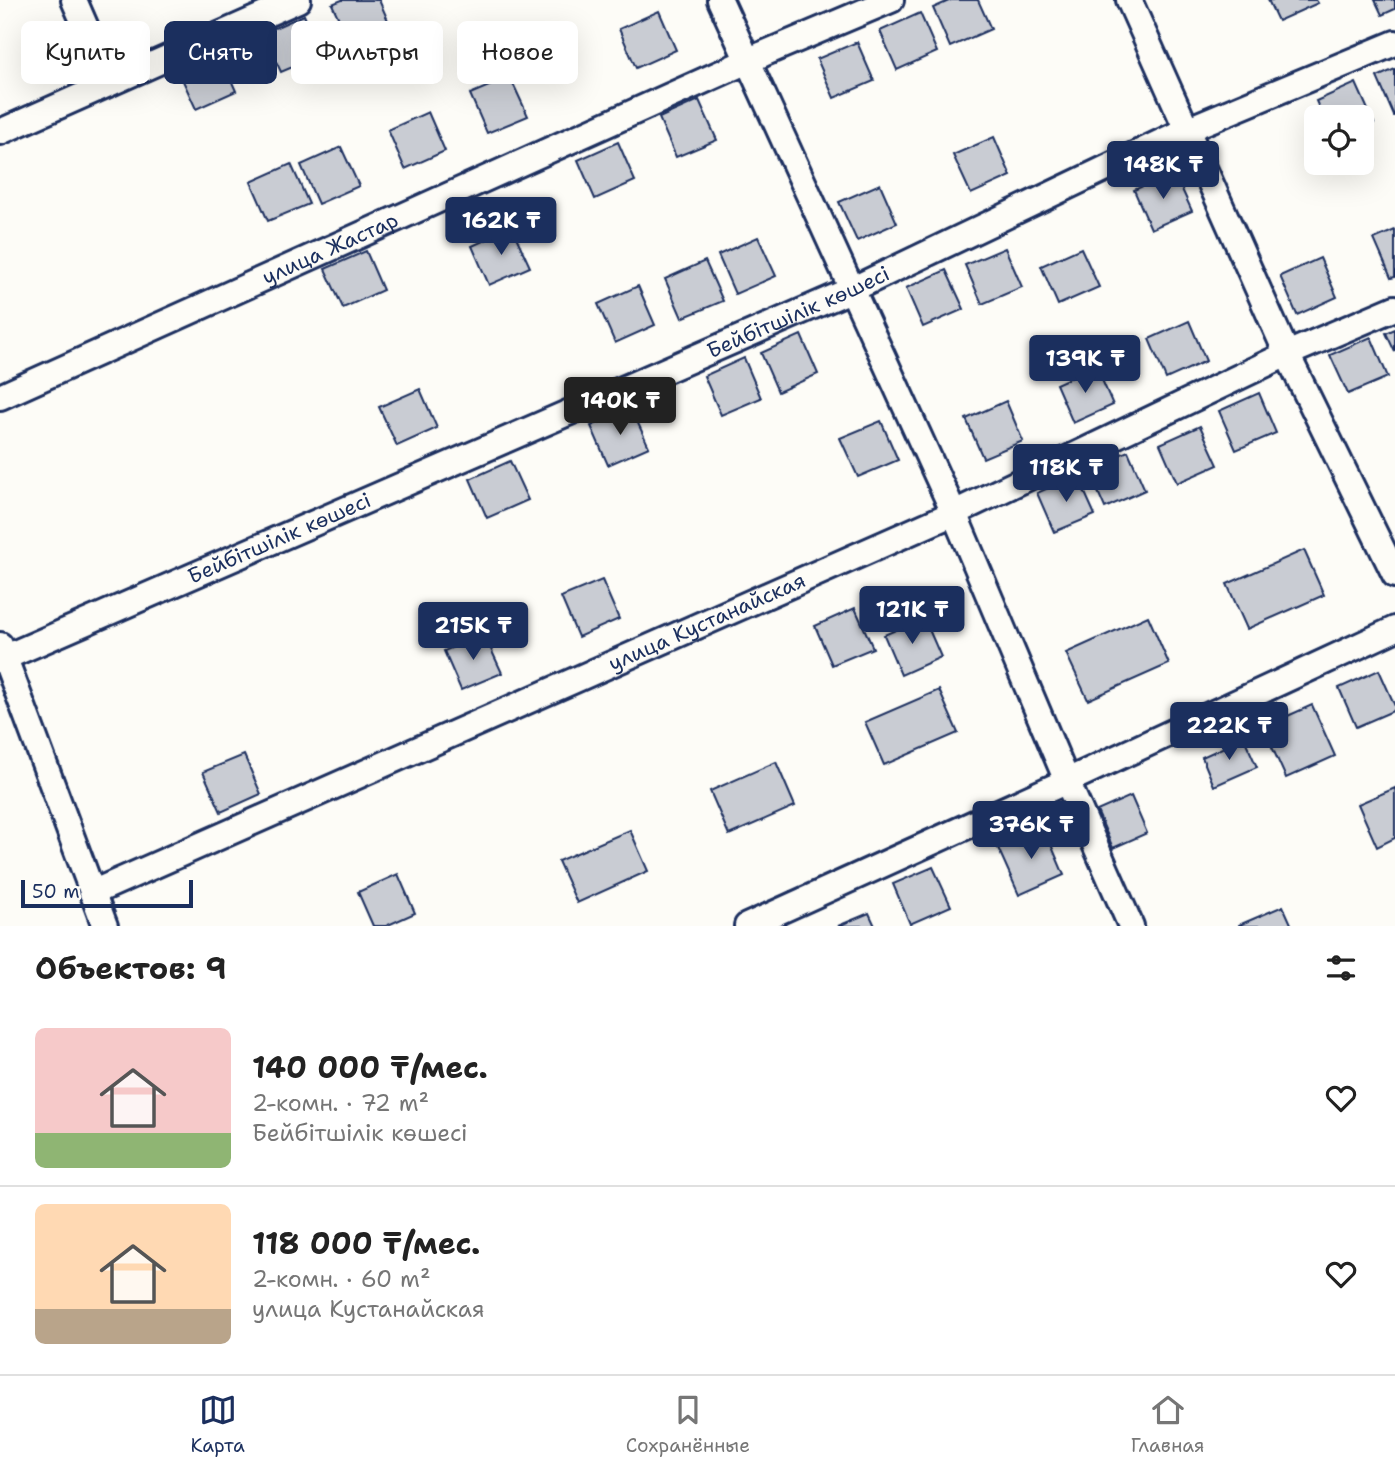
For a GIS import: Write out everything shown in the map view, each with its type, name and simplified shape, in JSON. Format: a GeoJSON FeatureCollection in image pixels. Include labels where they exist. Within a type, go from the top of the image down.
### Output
{"type":"FeatureCollection","features":[{"type":"Feature","properties":{"kind":"street"},"geometry":{"type":"LineString","coordinates":[[74,0],[83,21]]}},
{"type":"Feature","properties":{"kind":"street"},"geometry":{"type":"LineString","coordinates":[[150,65],[298,0]]}},
{"type":"Feature","properties":{"kind":"street"},"geometry":{"type":"LineString","coordinates":[[720,0],[954,513],[1131,926]]}},
{"type":"Feature","properties":{"kind":"street","name":"улица Жастар"},"geometry":{"type":"LineString","coordinates":[[0,397],[747,61],[891,0]]}},
{"type":"Feature","properties":{"kind":"street"},"geometry":{"type":"LineString","coordinates":[[1129,0],[1287,354],[1395,575]]}},
{"type":"Feature","properties":{"kind":"street","name":"Бейбітшілік көшесі"},"geometry":{"type":"LineString","coordinates":[[3,651],[853,289],[1186,130],[1395,43]]}},
{"type":"Feature","properties":{"kind":"street"},"geometry":{"type":"LineString","coordinates":[[0,132],[108,84]]}},
{"type":"Feature","properties":{"kind":"street","name":"улица Кустанайская"},"geometry":{"type":"LineString","coordinates":[[92,893],[954,513],[1287,354],[1395,308]]}},
{"type":"Feature","properties":{"kind":"street"},"geometry":{"type":"LineString","coordinates":[[747,926],[1395,629]]}},
{"type":"Feature","properties":{"kind":"street"},"geometry":{"type":"LineString","coordinates":[[3,651],[105,926]]}},
{"type":"Feature","properties":{"kind":"building"},"geometry":{"type":"Polygon","coordinates":[[[342,0],[379,0],[388,21],[340,21],[332,4],[342,0]]]}},
{"type":"Feature","properties":{"kind":"building"},"geometry":{"type":"Polygon","coordinates":[[[951,0],[978,0],[991,29],[950,47],[933,8],[951,0]]]}},
{"type":"Feature","properties":{"kind":"building"},"geometry":{"type":"Polygon","coordinates":[[[1268,0],[1316,0],[1318,3],[1278,21],[1268,0]]]}},
{"type":"Feature","properties":{"kind":"building"},"geometry":{"type":"Polygon","coordinates":[[[1375,0],[1395,0],[1395,9],[1382,15],[1375,0]]]}},
{"type":"Feature","properties":{"kind":"building"},"geometry":{"type":"Polygon","coordinates":[[[659,11],[676,50],[636,68],[619,29],[659,11]]]}},
{"type":"Feature","properties":{"kind":"building"},"geometry":{"type":"Polygon","coordinates":[[[920,13],[937,52],[897,70],[880,31],[920,13]]]}},
{"type":"Feature","properties":{"kind":"building"},"geometry":{"type":"Polygon","coordinates":[[[304,15],[307,21],[291,21],[291,68],[281,72],[277,63],[277,27],[304,15]]]}},
{"type":"Feature","properties":{"kind":"building"},"geometry":{"type":"Polygon","coordinates":[[[857,42],[874,81],[834,98],[817,59],[857,42]]]}},
{"type":"Feature","properties":{"kind":"building"},"geometry":{"type":"Polygon","coordinates":[[[1395,69],[1395,116],[1394,116],[1377,77],[1395,69]]]}},
{"type":"Feature","properties":{"kind":"building"},"geometry":{"type":"Polygon","coordinates":[[[1356,83],[1366,105],[1318,105],[1316,101],[1356,83]]]}},
{"type":"Feature","properties":{"kind":"building"},"geometry":{"type":"Polygon","coordinates":[[[184,84],[233,84],[236,91],[196,109],[184,84]]]}},
{"type":"Feature","properties":{"kind":"building"},"geometry":{"type":"Polygon","coordinates":[[[494,84],[513,84],[528,116],[487,133],[470,94],[494,84]]]}},
{"type":"Feature","properties":{"kind":"building"},"geometry":{"type":"Polygon","coordinates":[[[699,100],[717,140],[676,157],[659,118],[699,100]]]}},
{"type":"Feature","properties":{"kind":"building"},"geometry":{"type":"Polygon","coordinates":[[[428,112],[445,151],[405,169],[388,130],[428,112]]]}},
{"type":"Feature","properties":{"kind":"building"},"geometry":{"type":"Polygon","coordinates":[[[994,137],[1011,176],[971,194],[953,155],[994,137]]]}},
{"type":"Feature","properties":{"kind":"building"},"geometry":{"type":"Polygon","coordinates":[[[618,142],[635,181],[595,199],[578,160],[618,142]]]}},
{"type":"Feature","properties":{"kind":"building"},"geometry":{"type":"Polygon","coordinates":[[[341,147],[359,186],[318,204],[301,165],[341,147]]]}},
{"type":"Feature","properties":{"kind":"building"},"geometry":{"type":"Polygon","coordinates":[[[291,164],[309,204],[268,221],[251,182],[291,164]]]}},
{"type":"Feature","properties":{"kind":"building"},"geometry":{"type":"Polygon","coordinates":[[[1174,172],[1192,211],[1151,229],[1134,190],[1174,172]]]}},
{"type":"Feature","properties":{"kind":"building"},"geometry":{"type":"Polygon","coordinates":[[[880,184],[897,223],[857,241],[839,202],[880,184]]]}},
{"type":"Feature","properties":{"kind":"building"},"geometry":{"type":"Polygon","coordinates":[[[512,228],[530,267],[489,285],[472,246],[512,228]]]}},
{"type":"Feature","properties":{"kind":"building"},"geometry":{"type":"Polygon","coordinates":[[[1395,230],[1395,277],[1391,278],[1374,239],[1395,230]]]}},
{"type":"Feature","properties":{"kind":"building"},"geometry":{"type":"Polygon","coordinates":[[[758,237],[776,276],[735,294],[718,255],[758,237]]]}},
{"type":"Feature","properties":{"kind":"building"},"geometry":{"type":"Polygon","coordinates":[[[1005,248],[1022,287],[982,304],[965,265],[1005,248]]]}},
{"type":"Feature","properties":{"kind":"building"},"geometry":{"type":"Polygon","coordinates":[[[1081,248],[1099,287],[1058,305],[1041,266],[1081,248]]]}},
{"type":"Feature","properties":{"kind":"building"},"geometry":{"type":"Polygon","coordinates":[[[366,251],[383,290],[343,308],[325,269],[366,251]]]}},
{"type":"Feature","properties":{"kind":"building"},"geometry":{"type":"Polygon","coordinates":[[[1320,258],[1337,297],[1297,315],[1280,276],[1320,258]]]}},
{"type":"Feature","properties":{"kind":"building"},"geometry":{"type":"Polygon","coordinates":[[[705,261],[723,301],[682,318],[665,279],[705,261]]]}},
{"type":"Feature","properties":{"kind":"building"},"geometry":{"type":"Polygon","coordinates":[[[946,270],[964,309],[923,327],[906,288],[946,270]]]}},
{"type":"Feature","properties":{"kind":"building"},"geometry":{"type":"Polygon","coordinates":[[[638,286],[655,325],[615,343],[598,304],[638,286]]]}},
{"type":"Feature","properties":{"kind":"building"},"geometry":{"type":"Polygon","coordinates":[[[1189,321],[1206,361],[1166,379],[1149,339],[1189,321]]]}},
{"type":"Feature","properties":{"kind":"building"},"geometry":{"type":"Polygon","coordinates":[[[1395,329],[1395,352],[1386,333],[1395,329]]]}},
{"type":"Feature","properties":{"kind":"building"},"geometry":{"type":"Polygon","coordinates":[[[801,335],[818,374],[778,392],[761,353],[801,335]]]}},
{"type":"Feature","properties":{"kind":"building"},"geometry":{"type":"Polygon","coordinates":[[[1371,337],[1388,377],[1348,394],[1330,355],[1371,337]]]}},
{"type":"Feature","properties":{"kind":"building"},"geometry":{"type":"Polygon","coordinates":[[[744,358],[761,398],[721,415],[704,376],[744,358]]]}},
{"type":"Feature","properties":{"kind":"building"},"geometry":{"type":"Polygon","coordinates":[[[1096,366],[1113,405],[1073,423],[1056,384],[1096,366]]]}},
{"type":"Feature","properties":{"kind":"building"},"geometry":{"type":"Polygon","coordinates":[[[420,389],[437,428],[397,446],[379,407],[420,389]]]}},
{"type":"Feature","properties":{"kind":"building"},"geometry":{"type":"Polygon","coordinates":[[[1259,393],[1276,433],[1236,450],[1219,411],[1259,393]]]}},
{"type":"Feature","properties":{"kind":"building"},"geometry":{"type":"Polygon","coordinates":[[[1006,401],[1023,441],[983,458],[966,419],[1006,401]]]}},
{"type":"Feature","properties":{"kind":"building"},"geometry":{"type":"Polygon","coordinates":[[[631,408],[649,447],[608,465],[591,426],[631,408]]]}},
{"type":"Feature","properties":{"kind":"building"},"geometry":{"type":"Polygon","coordinates":[[[881,421],[898,460],[858,477],[840,438],[881,421]]]}},
{"type":"Feature","properties":{"kind":"building"},"geometry":{"type":"Polygon","coordinates":[[[1200,426],[1218,465],[1177,483],[1160,444],[1200,426]]]}},
{"type":"Feature","properties":{"kind":"building"},"geometry":{"type":"Polygon","coordinates":[[[1128,451],[1145,490],[1105,508],[1088,469],[1128,451]]]}},
{"type":"Feature","properties":{"kind":"building"},"geometry":{"type":"Polygon","coordinates":[[[510,461],[528,500],[487,518],[470,479],[510,461]]]}},
{"type":"Feature","properties":{"kind":"building"},"geometry":{"type":"Polygon","coordinates":[[[1077,475],[1095,515],[1054,532],[1037,493],[1077,475]]]}},
{"type":"Feature","properties":{"kind":"building"},"geometry":{"type":"Polygon","coordinates":[[[1304,550],[1324,595],[1247,629],[1227,584],[1304,550]]]}},
{"type":"Feature","properties":{"kind":"building"},"geometry":{"type":"Polygon","coordinates":[[[602,580],[619,619],[578,637],[561,597],[602,580]]]}},
{"type":"Feature","properties":{"kind":"building"},"geometry":{"type":"Polygon","coordinates":[[[855,608],[873,648],[832,665],[815,626],[855,608]]]}},
{"type":"Feature","properties":{"kind":"building"},"geometry":{"type":"Polygon","coordinates":[[[1148,616],[1169,664],[1088,700],[1066,653],[1148,616]]]}},
{"type":"Feature","properties":{"kind":"building"},"geometry":{"type":"Polygon","coordinates":[[[924,618],[941,657],[901,675],[884,635],[924,618]]]}},
{"type":"Feature","properties":{"kind":"building"},"geometry":{"type":"Polygon","coordinates":[[[484,634],[502,673],[461,690],[444,651],[484,634]]]}},
{"type":"Feature","properties":{"kind":"building"},"geometry":{"type":"Polygon","coordinates":[[[1379,670],[1395,710],[1356,727],[1339,688],[1379,670]]]}},
{"type":"Feature","properties":{"kind":"building"},"geometry":{"type":"Polygon","coordinates":[[[939,690],[958,733],[884,765],[865,722],[939,690]]]}},
{"type":"Feature","properties":{"kind":"building"},"geometry":{"type":"Polygon","coordinates":[[[1312,705],[1335,756],[1286,778],[1263,727],[1312,705]]]}},
{"type":"Feature","properties":{"kind":"building"},"geometry":{"type":"Polygon","coordinates":[[[1244,738],[1257,767],[1214,786],[1202,757],[1244,738]]]}},
{"type":"Feature","properties":{"kind":"building"},"geometry":{"type":"Polygon","coordinates":[[[244,755],[261,794],[221,812],[203,772],[244,755]]]}},
{"type":"Feature","properties":{"kind":"building"},"geometry":{"type":"Polygon","coordinates":[[[776,762],[795,806],[729,835],[710,791],[776,762]]]}},
{"type":"Feature","properties":{"kind":"building"},"geometry":{"type":"Polygon","coordinates":[[[1395,788],[1395,838],[1377,847],[1358,804],[1395,788]]]}},
{"type":"Feature","properties":{"kind":"building"},"geometry":{"type":"Polygon","coordinates":[[[1131,796],[1147,833],[1113,848],[1097,811],[1131,796]]]}},
{"type":"Feature","properties":{"kind":"building"},"geometry":{"type":"Polygon","coordinates":[[[1044,828],[1064,875],[1019,895],[998,848],[1044,828]]]}},
{"type":"Feature","properties":{"kind":"building"},"geometry":{"type":"Polygon","coordinates":[[[630,830],[648,871],[577,903],[558,861],[630,830]]]}},
{"type":"Feature","properties":{"kind":"building"},"geometry":{"type":"Polygon","coordinates":[[[933,867],[951,906],[910,924],[893,884],[933,867]]]}},
{"type":"Feature","properties":{"kind":"building"},"geometry":{"type":"Polygon","coordinates":[[[398,874],[415,913],[386,926],[373,926],[358,892],[398,874]]]}},
{"type":"Feature","properties":{"kind":"building"},"geometry":{"type":"Polygon","coordinates":[[[1283,906],[1292,926],[1239,926],[1239,925],[1283,906]]]}},
{"type":"Feature","properties":{"kind":"building"},"geometry":{"type":"Polygon","coordinates":[[[869,913],[875,926],[838,926],[869,913]]]}}]}
